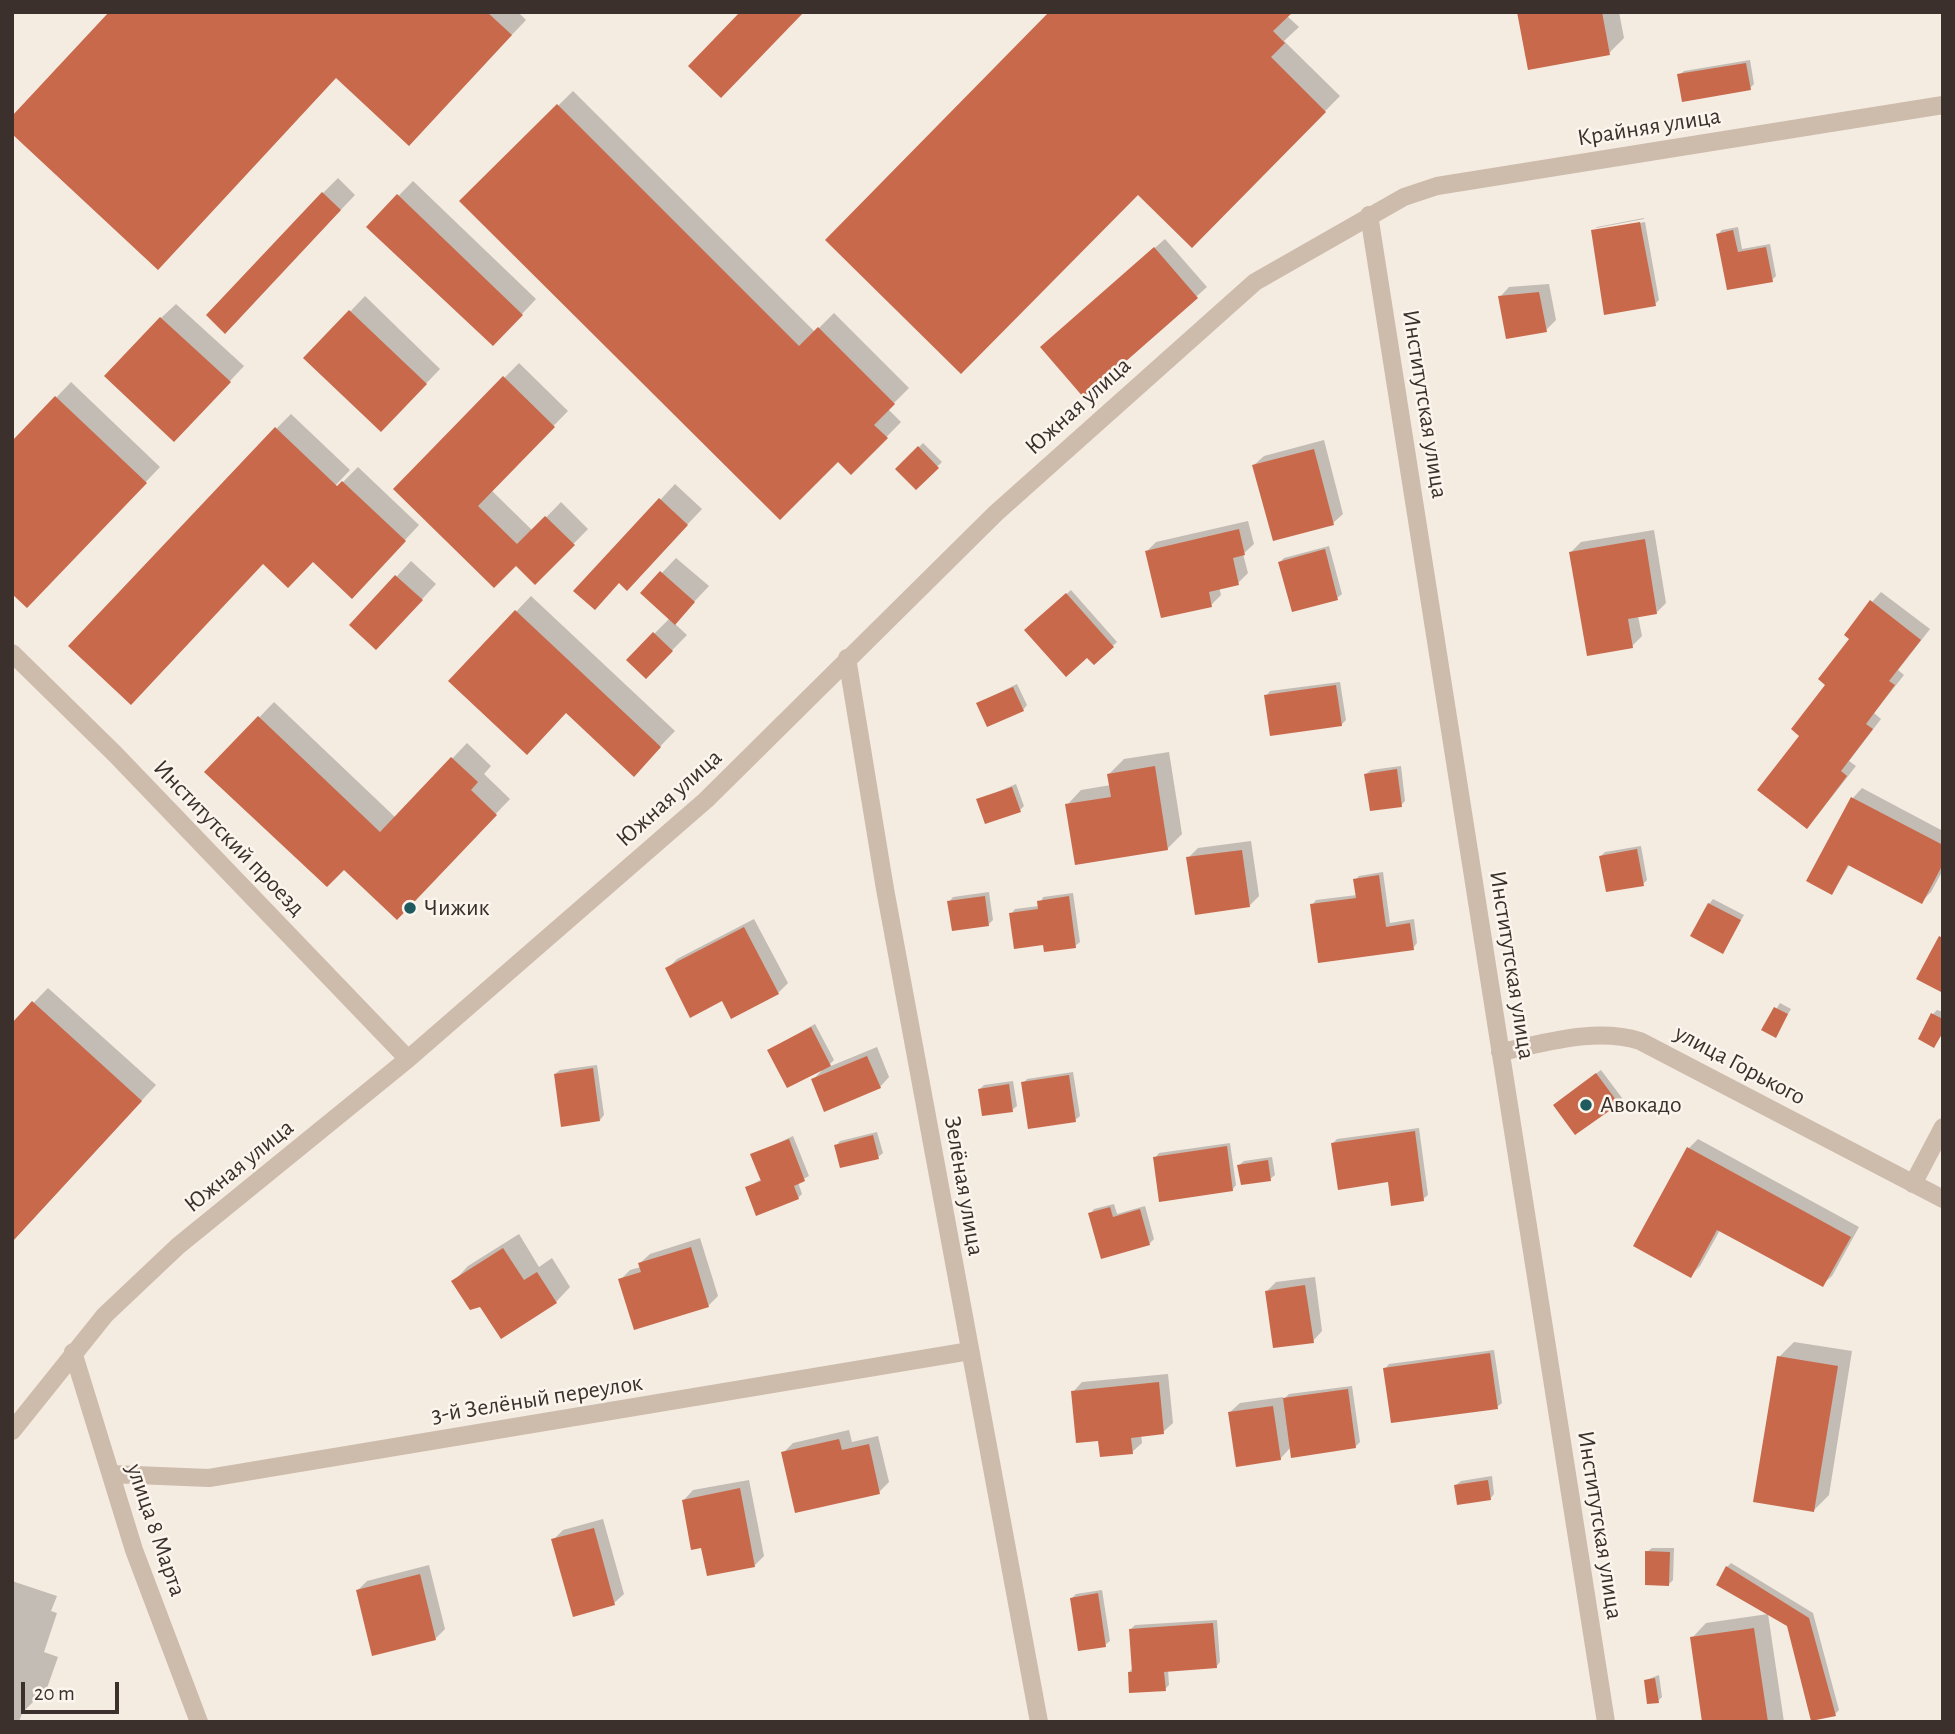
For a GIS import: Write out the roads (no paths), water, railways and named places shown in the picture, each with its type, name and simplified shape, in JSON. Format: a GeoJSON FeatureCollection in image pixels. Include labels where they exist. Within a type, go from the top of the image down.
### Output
{"type":"FeatureCollection","features":[{"type":"Feature","properties":{"kind":"street","name":"Крайняя улица"},"geometry":{"type":"LineString","coordinates":[[1369,215],[1405,197],[1437,186],[1943,105]]}},
{"type":"Feature","properties":{"kind":"street","name":"Южная улица"},"geometry":{"type":"LineString","coordinates":[[12,1431],[105,1315],[178,1246],[408,1059],[728,780],[847,657],[1028,483],[1255,282],[1369,215]]}},
{"type":"Feature","properties":{"kind":"street","name":"Институтская улица"},"geometry":{"type":"LineString","coordinates":[[1369,215],[1437,632],[1606,1722]]}},
{"type":"Feature","properties":{"kind":"street","name":"Институтский проезд"},"geometry":{"type":"LineString","coordinates":[[12,653],[115,754],[408,1059]]}},
{"type":"Feature","properties":{"kind":"street","name":"Зелёная улица"},"geometry":{"type":"LineString","coordinates":[[847,657],[885,889],[1039,1722]]}},
{"type":"Feature","properties":{"kind":"street","name":"улица Горького"},"geometry":{"type":"LineString","coordinates":[[1500,1052],[1589,1035],[1616,1034],[1640,1041],[1943,1199]]}},
{"type":"Feature","properties":{"kind":"street"},"geometry":{"type":"LineString","coordinates":[[1913,1184],[1943,1126]]}},
{"type":"Feature","properties":{"kind":"street","name":"3-й Зелёный переулок"},"geometry":{"type":"LineString","coordinates":[[111,1474],[209,1478],[970,1351]]}},
{"type":"Feature","properties":{"kind":"street","name":"улица 8 Марта"},"geometry":{"type":"LineString","coordinates":[[73,1352],[134,1550],[199,1722]]}},
{"type":"Feature","properties":{"kind":"place","name":"Чижик"},"geometry":{"type":"Point","coordinates":[410,908]}},
{"type":"Feature","properties":{"kind":"place","name":"Авокадо"},"geometry":{"type":"Point","coordinates":[1586,1105]}}]}
